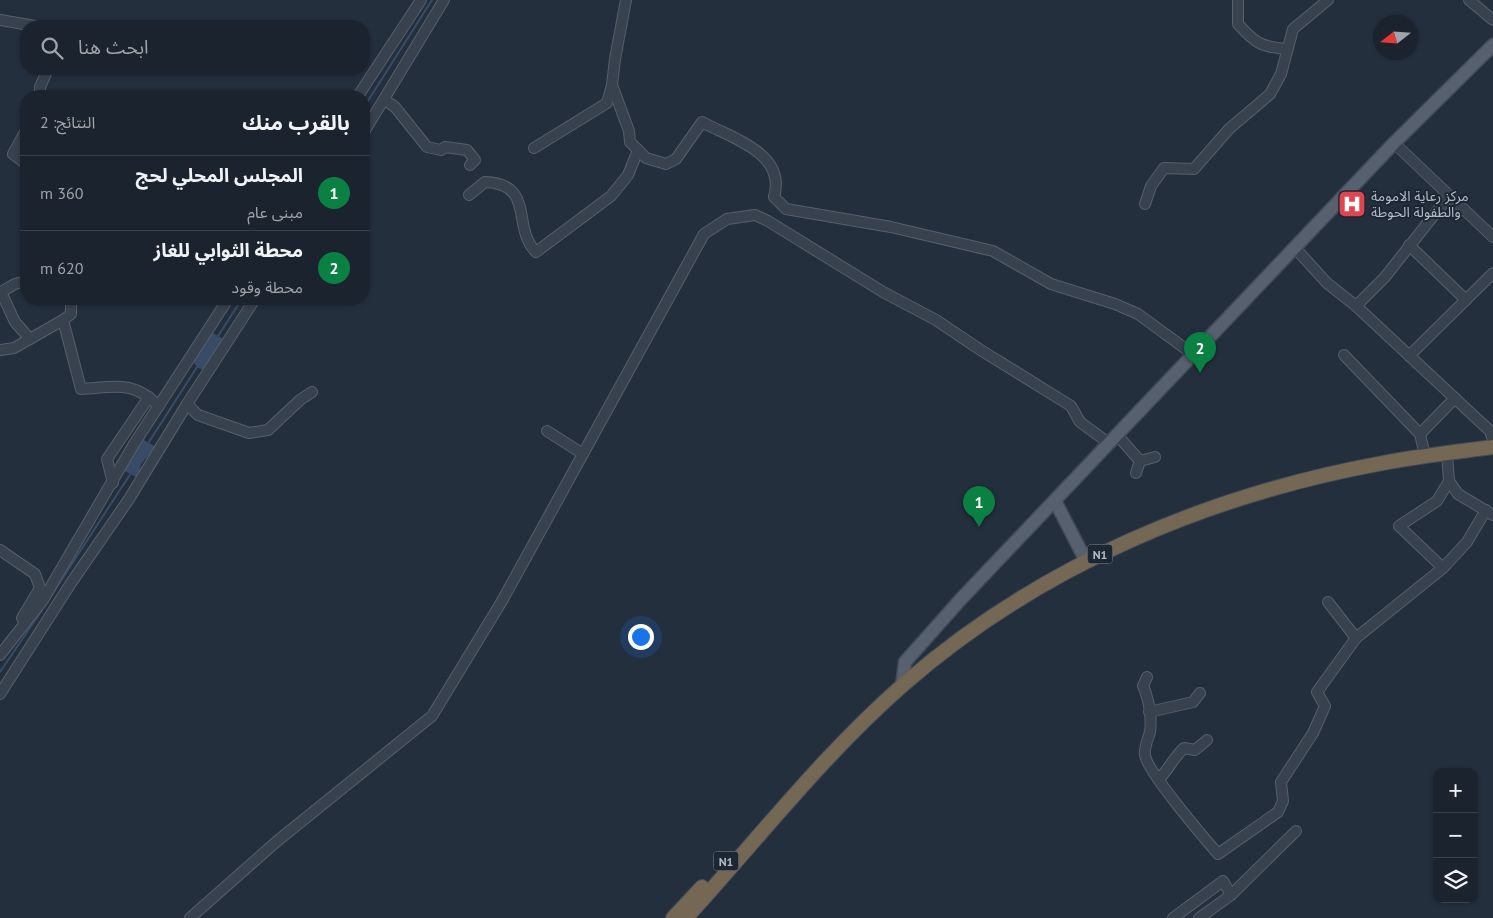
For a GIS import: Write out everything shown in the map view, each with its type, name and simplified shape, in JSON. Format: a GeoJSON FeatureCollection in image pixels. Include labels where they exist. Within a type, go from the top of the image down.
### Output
{"type":"FeatureCollection","features":[{"type":"Feature","properties":{"kind":"highway","name":"N1"},"geometry":{"type":"LineString","coordinates":[[673,918],[747,839],[782,807],[902,686],[936,657],[1003,608],[1116,546],[1199,512],[1257,493],[1320,476],[1425,456],[1493,446]]}},
{"type":"Feature","properties":{"kind":"highway","name":"N1"},"geometry":{"type":"LineString","coordinates":[[686,918],[753,844],[782,807]]}},
{"type":"Feature","properties":{"kind":"main road"},"geometry":{"type":"LineString","coordinates":[[902,686],[906,662],[960,599],[1296,249],[1394,143],[1493,45]]}},
{"type":"Feature","properties":{"kind":"main road"},"geometry":{"type":"LineString","coordinates":[[1055,501],[1086,561]]}},
{"type":"Feature","properties":{"kind":"street"},"geometry":{"type":"LineString","coordinates":[[362,90],[421,0]]}},
{"type":"Feature","properties":{"kind":"street"},"geometry":{"type":"LineString","coordinates":[[370,123],[444,0]]}},
{"type":"Feature","properties":{"kind":"street"},"geometry":{"type":"LineString","coordinates":[[534,148],[607,103],[612,85],[626,0]]}},
{"type":"Feature","properties":{"kind":"street"},"geometry":{"type":"LineString","coordinates":[[1238,0],[1238,24],[1250,38],[1264,47],[1287,49]]}},
{"type":"Feature","properties":{"kind":"street"},"geometry":{"type":"LineString","coordinates":[[1145,204],[1151,186],[1164,168],[1194,169],[1230,129],[1270,94],[1281,74],[1293,29],[1328,0]]}},
{"type":"Feature","properties":{"kind":"street"},"geometry":{"type":"LineString","coordinates":[[1469,0],[1493,20]]}},
{"type":"Feature","properties":{"kind":"street"},"geometry":{"type":"LineString","coordinates":[[0,20],[20,23]]}},
{"type":"Feature","properties":{"kind":"street"},"geometry":{"type":"LineString","coordinates":[[40,90],[45,75]]}},
{"type":"Feature","properties":{"kind":"street"},"geometry":{"type":"LineString","coordinates":[[612,85],[629,131],[630,142],[646,158],[666,164],[676,159],[702,122],[753,147],[767,160],[774,172],[776,188],[774,197],[786,210],[891,227],[993,251],[1051,284],[1115,304],[1138,314],[1194,355]]}},
{"type":"Feature","properties":{"kind":"street"},"geometry":{"type":"LineString","coordinates":[[385,100],[395,107],[426,147],[441,150],[445,147],[467,150],[475,160],[470,165]]}},
{"type":"Feature","properties":{"kind":"street"},"geometry":{"type":"LineString","coordinates":[[20,142],[14,154],[20,159]]}},
{"type":"Feature","properties":{"kind":"street"},"geometry":{"type":"LineString","coordinates":[[1394,143],[1493,237]]}},
{"type":"Feature","properties":{"kind":"street"},"geometry":{"type":"LineString","coordinates":[[469,195],[485,182],[500,182],[512,191],[519,201],[527,244],[536,252],[610,196],[628,176],[638,150]]}},
{"type":"Feature","properties":{"kind":"street"},"geometry":{"type":"LineString","coordinates":[[1356,306],[1385,278],[1449,196]]}},
{"type":"Feature","properties":{"kind":"street"},"geometry":{"type":"LineString","coordinates":[[190,918],[276,842],[432,716],[502,601],[704,234],[727,219],[755,215],[883,292],[936,320],[1071,406],[1080,422],[1114,440],[1140,461]]}},
{"type":"Feature","properties":{"kind":"street"},"geometry":{"type":"LineString","coordinates":[[1409,245],[1466,300]]}},
{"type":"Feature","properties":{"kind":"street"},"geometry":{"type":"LineString","coordinates":[[1296,249],[1327,284],[1356,306],[1490,431],[1493,440]]}},
{"type":"Feature","properties":{"kind":"street"},"geometry":{"type":"LineString","coordinates":[[1409,356],[1493,273]]}},
{"type":"Feature","properties":{"kind":"street"},"geometry":{"type":"LineString","coordinates":[[20,283],[1,292],[15,322],[30,339]]}},
{"type":"Feature","properties":{"kind":"street"},"geometry":{"type":"LineString","coordinates":[[0,350],[14,348],[63,320],[71,314],[71,305]]}},
{"type":"Feature","properties":{"kind":"street"},"geometry":{"type":"LineString","coordinates":[[0,655],[15,635],[113,483],[134,444],[224,305]]}},
{"type":"Feature","properties":{"kind":"street"},"geometry":{"type":"LineString","coordinates":[[0,694],[71,583],[129,499],[186,404],[251,305]]}},
{"type":"Feature","properties":{"kind":"street"},"geometry":{"type":"LineString","coordinates":[[63,320],[81,389],[130,386],[149,396],[159,406]]}},
{"type":"Feature","properties":{"kind":"street"},"geometry":{"type":"LineString","coordinates":[[1344,354],[1420,434],[1425,456]]}},
{"type":"Feature","properties":{"kind":"street"},"geometry":{"type":"LineString","coordinates":[[186,404],[198,415],[249,433],[268,430],[300,400],[312,392]]}},
{"type":"Feature","properties":{"kind":"street"},"geometry":{"type":"LineString","coordinates":[[113,483],[107,459],[149,396]]}},
{"type":"Feature","properties":{"kind":"street"},"geometry":{"type":"LineString","coordinates":[[1420,434],[1455,398]]}},
{"type":"Feature","properties":{"kind":"street"},"geometry":{"type":"LineString","coordinates":[[547,431],[583,454]]}},
{"type":"Feature","properties":{"kind":"street"},"geometry":{"type":"LineString","coordinates":[[1147,677],[1143,686],[1149,712],[1150,731],[1145,754],[1150,768],[1218,854],[1278,812],[1283,801],[1281,782],[1313,733],[1325,706],[1317,692],[1356,638],[1443,568],[1467,542],[1489,512],[1458,494],[1449,481],[1447,453]]}},
{"type":"Feature","properties":{"kind":"street"},"geometry":{"type":"LineString","coordinates":[[1140,461],[1155,456]]}},
{"type":"Feature","properties":{"kind":"street"},"geometry":{"type":"LineString","coordinates":[[1136,473],[1140,461]]}},
{"type":"Feature","properties":{"kind":"street"},"geometry":{"type":"LineString","coordinates":[[1443,568],[1399,526],[1437,501],[1449,481]]}},
{"type":"Feature","properties":{"kind":"street"},"geometry":{"type":"LineString","coordinates":[[0,550],[35,574],[44,588]]}},
{"type":"Feature","properties":{"kind":"street"},"geometry":{"type":"LineString","coordinates":[[1328,602],[1356,638]]}},
{"type":"Feature","properties":{"kind":"street"},"geometry":{"type":"LineString","coordinates":[[1149,712],[1193,702],[1200,693]]}},
{"type":"Feature","properties":{"kind":"street"},"geometry":{"type":"LineString","coordinates":[[1159,779],[1169,769],[1177,754],[1184,748],[1195,750],[1207,740]]}},
{"type":"Feature","properties":{"kind":"street"},"geometry":{"type":"LineString","coordinates":[[1199,918],[1231,895],[1296,831]]}},
{"type":"Feature","properties":{"kind":"street"},"geometry":{"type":"LineString","coordinates":[[1173,918],[1223,881],[1231,895]]}},
{"type":"Feature","properties":{"kind":"water"},"geometry":{"type":"Polygon","coordinates":[[[211,332],[225,340],[212,354],[206,370],[201,369],[193,361],[211,332]]]}},
{"type":"Feature","properties":{"kind":"water"},"geometry":{"type":"Polygon","coordinates":[[[142,439],[156,447],[141,464],[138,478],[123,470],[142,439]]]}},
{"type":"Feature","properties":{"kind":"waterway"},"geometry":{"type":"LineString","coordinates":[[370,98],[432,0]]}},
{"type":"Feature","properties":{"kind":"waterway"},"geometry":{"type":"LineString","coordinates":[[218,336],[238,305]]}},
{"type":"Feature","properties":{"kind":"waterway"},"geometry":{"type":"LineString","coordinates":[[149,442],[197,367]]}},
{"type":"Feature","properties":{"kind":"waterway"},"geometry":{"type":"LineString","coordinates":[[51,596],[131,473]]}},
{"type":"Feature","properties":{"kind":"waterway"},"geometry":{"type":"LineString","coordinates":[[0,672],[42,610]]}},
{"type":"Feature","properties":{"kind":"place","name":"مركز رعاية الامومة والطفولة الحوطة"},"geometry":{"type":"Point","coordinates":[1352,204]}},
{"type":"Feature","properties":{"kind":"place","name":"محطة الثوابي للغاز"},"geometry":{"type":"Point","coordinates":[1200,373]}},
{"type":"Feature","properties":{"kind":"place","name":"المجلس المحلي لحج"},"geometry":{"type":"Point","coordinates":[979,527]}}]}
